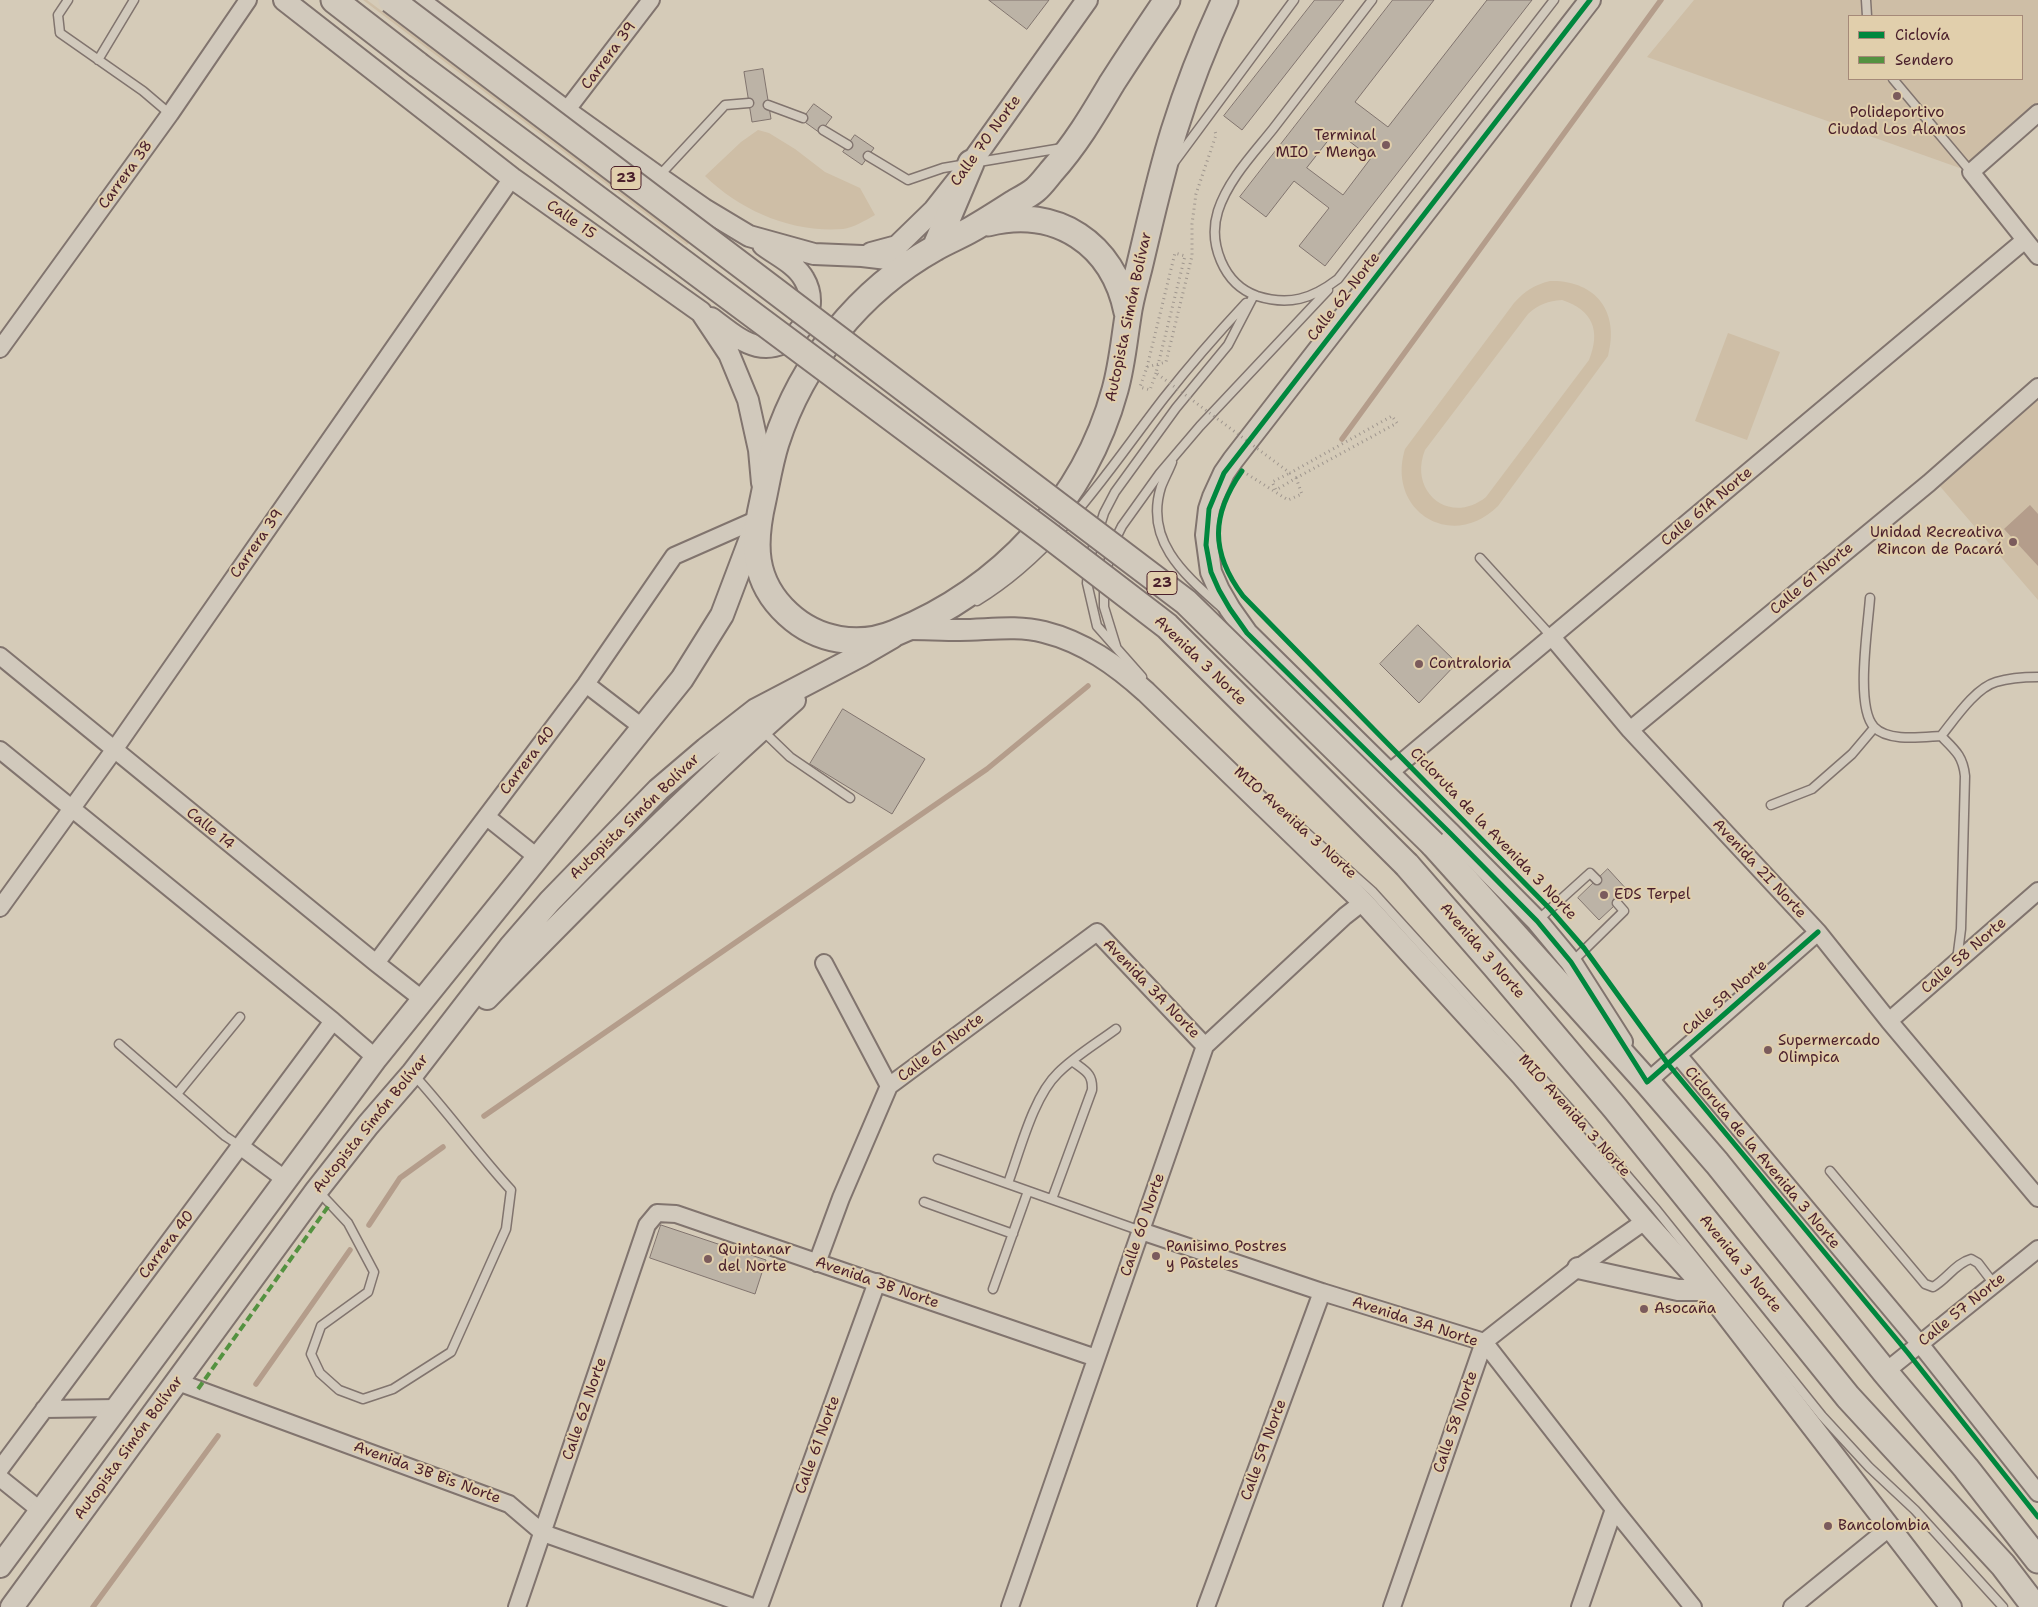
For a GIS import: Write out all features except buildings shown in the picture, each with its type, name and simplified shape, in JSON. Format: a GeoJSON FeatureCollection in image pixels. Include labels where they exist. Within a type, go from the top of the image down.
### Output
{"type":"FeatureCollection","features":[{"type":"Feature","properties":{"kind":"main road","name":"23"},"geometry":{"type":"LineString","coordinates":[[391,0],[1186,602],[1433,844],[1647,1082]]}},
{"type":"Feature","properties":{"kind":"main road","name":"Autopista Simón Bolívar"},"geometry":{"type":"LineString","coordinates":[[0,1566],[376,1058],[682,679],[722,615],[760,510],[776,444],[786,417],[813,365],[847,319],[889,279],[913,262],[935,248],[970,231],[1035,190],[1074,146],[1167,0]]}},
{"type":"Feature","properties":{"kind":"main road","name":"Autopista Simón Bolívar"},"geometry":{"type":"LineString","coordinates":[[12,1607],[317,1190],[368,1125],[413,1073],[511,946],[550,901],[652,797],[706,749],[756,710],[861,656],[906,628],[951,605],[992,576],[1029,542],[1061,503],[1087,460],[1108,413],[1121,365],[1128,314],[1160,183],[1189,86],[1224,0]]}},
{"type":"Feature","properties":{"kind":"main road","name":"Avenida 3 Norte"},"geometry":{"type":"LineString","coordinates":[[343,6],[418,65],[1048,534],[1166,626],[1407,865],[1614,1108],[1848,1397],[2003,1565],[2035,1607]]}},
{"type":"Feature","properties":{"kind":"main road"},"geometry":{"type":"LineString","coordinates":[[935,248],[972,163]]}},
{"type":"Feature","properties":{"kind":"main road"},"geometry":{"type":"LineString","coordinates":[[970,231],[989,223],[1010,219],[1031,219],[1051,223],[1071,231],[1088,242],[1103,257],[1115,274],[1128,314]]}},
{"type":"Feature","properties":{"kind":"main road"},"geometry":{"type":"LineString","coordinates":[[760,510],[756,552],[759,568],[774,598],[797,622],[826,637],[850,641],[875,639],[906,628]]}},
{"type":"Feature","properties":{"kind":"main road"},"geometry":{"type":"LineString","coordinates":[[413,1073],[568,915],[696,789],[822,675]]}},
{"type":"Feature","properties":{"kind":"main road"},"geometry":{"type":"LineString","coordinates":[[1647,1082],[1717,1162],[1885,1372],[1966,1468],[2038,1560]]}},
{"type":"Feature","properties":{"kind":"street","name":"Carrera 38"},"geometry":{"type":"LineString","coordinates":[[0,349],[170,114],[248,0]]}},
{"type":"Feature","properties":{"kind":"street","name":"Calle 15"},"geometry":{"type":"LineString","coordinates":[[284,0],[512,178],[701,312],[729,354],[748,400],[759,450],[760,510]]}},
{"type":"Feature","properties":{"kind":"street"},"geometry":{"type":"LineString","coordinates":[[418,0],[658,177],[794,267],[804,278],[810,292],[810,307],[806,321],[798,333],[786,342],[772,347],[757,346],[743,341],[701,312]]}},
{"type":"Feature","properties":{"kind":"street","name":"Carrera 39"},"geometry":{"type":"LineString","coordinates":[[566,111],[651,0]]}},
{"type":"Feature","properties":{"kind":"street","name":"Calle 70 Norte"},"geometry":{"type":"LineString","coordinates":[[862,256],[897,246],[934,210],[972,163],[1087,0]]}},
{"type":"Feature","properties":{"kind":"street","name":"Calle 62 Norte"},"geometry":{"type":"LineString","coordinates":[[1247,633],[1219,590],[1211,572],[1208,556],[1206,534],[1209,509],[1224,473],[1590,0]]}},
{"type":"Feature","properties":{"kind":"street"},"geometry":{"type":"LineString","coordinates":[[2034,249],[1971,172],[2038,112]]}},
{"type":"Feature","properties":{"kind":"street","name":"Carrera 39"},"geometry":{"type":"LineString","coordinates":[[0,908],[114,750],[512,178]]}},
{"type":"Feature","properties":{"kind":"street"},"geometry":{"type":"LineString","coordinates":[[749,236],[814,254],[862,256],[913,262]]}},
{"type":"Feature","properties":{"kind":"street","name":"Calle 61A Norte"},"geometry":{"type":"LineString","coordinates":[[1388,773],[1552,637],[2034,249]]}},
{"type":"Feature","properties":{"kind":"street","name":"Calle 61 Norte"},"geometry":{"type":"LineString","coordinates":[[1630,730],[1929,483],[2038,387]]}},
{"type":"Feature","properties":{"kind":"street","name":"Carrera 40"},"geometry":{"type":"LineString","coordinates":[[376,963],[586,684],[674,556],[760,510]]}},
{"type":"Feature","properties":{"kind":"street"},"geometry":{"type":"LineString","coordinates":[[906,628],[961,630],[1014,628],[1044,632],[1093,652],[1121,670],[1146,692],[1364,902],[1522,1076],[1707,1290],[1951,1607]]}},
{"type":"Feature","properties":{"kind":"street"},"geometry":{"type":"LineString","coordinates":[[1247,633],[1537,921],[1571,962],[1647,1082]]}},
{"type":"Feature","properties":{"kind":"street","name":"Avenida 2I Norte"},"geometry":{"type":"LineString","coordinates":[[1552,637],[1630,730],[1818,932],[1889,1021],[2038,1198]]}},
{"type":"Feature","properties":{"kind":"street","name":"Calle 14"},"geometry":{"type":"LineString","coordinates":[[0,656],[422,999]]}},
{"type":"Feature","properties":{"kind":"street"},"geometry":{"type":"LineString","coordinates":[[586,684],[642,727]]}},
{"type":"Feature","properties":{"kind":"street"},"geometry":{"type":"LineString","coordinates":[[0,750],[376,1058]]}},
{"type":"Feature","properties":{"kind":"street"},"geometry":{"type":"LineString","coordinates":[[487,817],[537,857]]}},
{"type":"Feature","properties":{"kind":"street","name":"Calle 58 Norte"},"geometry":{"type":"LineString","coordinates":[[1889,1021],[2038,891]]}},
{"type":"Feature","properties":{"kind":"street","name":"Calle 60 Norte"},"geometry":{"type":"LineString","coordinates":[[1010,1607],[1205,1046],[1345,916],[1364,902]]}},
{"type":"Feature","properties":{"kind":"street","name":"Calle 61 Norte"},"geometry":{"type":"LineString","coordinates":[[817,1263],[889,1086],[1097,932]]}},
{"type":"Feature","properties":{"kind":"street","name":"Avenida 3A Norte"},"geometry":{"type":"LineString","coordinates":[[1097,932],[1205,1046]]}},
{"type":"Feature","properties":{"kind":"street","name":"Calle 59 Norte"},"geometry":{"type":"LineString","coordinates":[[1647,1082],[1818,932]]}},
{"type":"Feature","properties":{"kind":"street"},"geometry":{"type":"LineString","coordinates":[[824,963],[889,1086]]}},
{"type":"Feature","properties":{"kind":"street","name":"Carrera 40"},"geometry":{"type":"LineString","coordinates":[[0,1469],[333,1021]]}},
{"type":"Feature","properties":{"kind":"street"},"geometry":{"type":"LineString","coordinates":[[1678,1055],[1920,1344],[2038,1493]]}},
{"type":"Feature","properties":{"kind":"street"},"geometry":{"type":"LineString","coordinates":[[240,1146],[286,1180]]}},
{"type":"Feature","properties":{"kind":"street","name":"Calle 62 Norte"},"geometry":{"type":"LineString","coordinates":[[517,1607],[647,1225],[657,1213]]}},
{"type":"Feature","properties":{"kind":"street","name":"Avenida 3B Norte"},"geometry":{"type":"LineString","coordinates":[[657,1213],[676,1214],[1096,1358]]}},
{"type":"Feature","properties":{"kind":"street"},"geometry":{"type":"LineString","coordinates":[[1484,1342],[1578,1268],[1645,1220]]}},
{"type":"Feature","properties":{"kind":"street","name":"Avenida 3A Norte"},"geometry":{"type":"LineString","coordinates":[[1141,1231],[1322,1292],[1484,1342],[1614,1509],[1694,1607]]}},
{"type":"Feature","properties":{"kind":"street","name":"Calle 57 Norte"},"geometry":{"type":"LineString","coordinates":[[1885,1372],[2038,1249]]}},
{"type":"Feature","properties":{"kind":"street"},"geometry":{"type":"LineString","coordinates":[[1578,1268],[1678,1290],[1707,1290]]}},
{"type":"Feature","properties":{"kind":"street","name":"Calle 61 Norte"},"geometry":{"type":"LineString","coordinates":[[759,1607],[877,1282]]}},
{"type":"Feature","properties":{"kind":"street","name":"Calle 59 Norte"},"geometry":{"type":"LineString","coordinates":[[1206,1607],[1322,1292]]}},
{"type":"Feature","properties":{"kind":"street","name":"Calle 58 Norte"},"geometry":{"type":"LineString","coordinates":[[1392,1607],[1484,1342]]}},
{"type":"Feature","properties":{"kind":"street","name":"Avenida 3B Bis Norte"},"geometry":{"type":"LineString","coordinates":[[178,1382],[509,1504],[543,1533],[753,1607]]}},
{"type":"Feature","properties":{"kind":"street"},"geometry":{"type":"LineString","coordinates":[[44,1409],[118,1408]]}},
{"type":"Feature","properties":{"kind":"street"},"geometry":{"type":"LineString","coordinates":[[0,1478],[41,1511]]}},
{"type":"Feature","properties":{"kind":"street"},"geometry":{"type":"LineString","coordinates":[[1580,1607],[1614,1509]]}},
{"type":"Feature","properties":{"kind":"street"},"geometry":{"type":"LineString","coordinates":[[1792,1607],[1889,1528]]}},
{"type":"Feature","properties":{"kind":"lane"},"geometry":{"type":"LineString","coordinates":[[68,0],[58,15],[60,33],[143,92],[170,114]]}},
{"type":"Feature","properties":{"kind":"lane"},"geometry":{"type":"LineString","coordinates":[[98,60],[134,0]]}},
{"type":"Feature","properties":{"kind":"lane"},"geometry":{"type":"LineString","coordinates":[[1160,183],[1294,0]]}},
{"type":"Feature","properties":{"kind":"lane"},"geometry":{"type":"LineString","coordinates":[[1338,279],[1310,297],[1281,300],[1254,295],[1234,279],[1219,260],[1214,240],[1218,211],[1238,175],[1372,0]]}},
{"type":"Feature","properties":{"kind":"lane"},"geometry":{"type":"LineString","coordinates":[[1118,650],[1104,607],[1104,583],[1112,546],[1133,508],[1200,426],[1338,279],[1554,0]]}},
{"type":"Feature","properties":{"kind":"lane"},"geometry":{"type":"LineString","coordinates":[[1866,0],[1867,15]]}},
{"type":"Feature","properties":{"kind":"lane"},"geometry":{"type":"LineString","coordinates":[[1894,80],[1971,172]]}},
{"type":"Feature","properties":{"kind":"lane"},"geometry":{"type":"LineString","coordinates":[[658,177],[726,105],[749,103]]}},
{"type":"Feature","properties":{"kind":"lane"},"geometry":{"type":"LineString","coordinates":[[768,105],[803,118]]}},
{"type":"Feature","properties":{"kind":"lane"},"geometry":{"type":"LineString","coordinates":[[823,130],[848,145]]}},
{"type":"Feature","properties":{"kind":"lane"},"geometry":{"type":"LineString","coordinates":[[868,156],[908,180],[943,168],[1074,146]]}},
{"type":"Feature","properties":{"kind":"lane"},"geometry":{"type":"LineString","coordinates":[[972,604],[1014,576],[1046,546],[1115,466],[1164,398],[1224,327],[1254,295]]}},
{"type":"Feature","properties":{"kind":"lane","name":"MIO Avenida 3 Norte"},"geometry":{"type":"LineString","coordinates":[[1254,295],[1228,345],[1176,408],[1115,492],[1104,513],[1089,559],[1087,583],[1097,626],[1150,687],[1198,735],[1270,800]]}},
{"type":"Feature","properties":{"kind":"lane"},"geometry":{"type":"LineString","coordinates":[[1175,456],[1161,488],[1158,524],[1162,537],[1179,567],[1247,633]]}},
{"type":"Feature","properties":{"kind":"lane"},"geometry":{"type":"LineString","coordinates":[[1480,558],[1552,637]]}},
{"type":"Feature","properties":{"kind":"lane"},"geometry":{"type":"LineString","coordinates":[[1870,598],[1863,696],[1867,717],[1874,728],[1889,735],[1908,738],[1940,736],[1976,695],[1993,682],[2012,678],[2038,677]]}},
{"type":"Feature","properties":{"kind":"lane"},"geometry":{"type":"LineString","coordinates":[[906,628],[957,611]]}},
{"type":"Feature","properties":{"kind":"lane"},"geometry":{"type":"LineString","coordinates":[[1772,805],[1812,789],[1852,754],[1874,728]]}},
{"type":"Feature","properties":{"kind":"lane"},"geometry":{"type":"LineString","coordinates":[[761,729],[790,757],[850,798]]}},
{"type":"Feature","properties":{"kind":"lane"},"geometry":{"type":"LineString","coordinates":[[1940,736],[1964,763],[1965,776],[1961,929],[1956,962]]}},
{"type":"Feature","properties":{"kind":"lane","name":"MIO Avenida 3 Norte"},"geometry":{"type":"LineString","coordinates":[[1285,813],[1372,892],[1579,1119],[1655,1208],[1822,1416],[1869,1467],[1915,1510],[2003,1607]]}},
{"type":"Feature","properties":{"kind":"lane"},"geometry":{"type":"LineString","coordinates":[[1537,921],[1590,873],[1596,880]]}},
{"type":"Feature","properties":{"kind":"lane"},"geometry":{"type":"LineString","coordinates":[[1571,962],[1624,911],[1617,903]]}},
{"type":"Feature","properties":{"kind":"lane"},"geometry":{"type":"LineString","coordinates":[[177,1094],[240,1017]]}},
{"type":"Feature","properties":{"kind":"lane"},"geometry":{"type":"LineString","coordinates":[[1008,1184],[1042,1095],[1058,1073],[1116,1029]]}},
{"type":"Feature","properties":{"kind":"lane"},"geometry":{"type":"LineString","coordinates":[[120,1044],[225,1136],[240,1146]]}},
{"type":"Feature","properties":{"kind":"lane"},"geometry":{"type":"LineString","coordinates":[[1052,1199],[1092,1090],[1093,1080],[1087,1072],[1072,1061]]}},
{"type":"Feature","properties":{"kind":"lane"},"geometry":{"type":"LineString","coordinates":[[317,1190],[348,1222],[374,1272],[368,1292],[321,1326],[311,1354],[320,1373],[339,1390],[363,1399],[393,1388],[450,1352],[506,1229],[511,1190],[413,1073]]}},
{"type":"Feature","properties":{"kind":"lane"},"geometry":{"type":"LineString","coordinates":[[938,1159],[1141,1231]]}},
{"type":"Feature","properties":{"kind":"lane"},"geometry":{"type":"LineString","coordinates":[[1830,1172],[1925,1284],[1933,1287],[1941,1283],[1964,1261],[1970,1259],[1978,1263],[1994,1284]]}},
{"type":"Feature","properties":{"kind":"lane"},"geometry":{"type":"LineString","coordinates":[[993,1289],[1028,1191]]}},
{"type":"Feature","properties":{"kind":"lane"},"geometry":{"type":"LineString","coordinates":[[924,1202],[1013,1234]]}},
{"type":"Feature","properties":{"kind":"path"},"geometry":{"type":"LineString","coordinates":[[1147,367],[1166,362],[1192,256],[1192,224],[1196,194],[1216,134],[1210,114]]}},
{"type":"Feature","properties":{"kind":"path"},"geometry":{"type":"LineString","coordinates":[[1175,253],[1185,256],[1156,373],[1150,390],[1140,386],[1147,367],[1175,253]]}},
{"type":"Feature","properties":{"kind":"path"},"geometry":{"type":"LineString","coordinates":[[1156,373],[1290,472]]}},
{"type":"Feature","properties":{"kind":"path"},"geometry":{"type":"LineString","coordinates":[[1392,416],[1397,422],[1296,478],[1276,490],[1272,482],[1392,416]]}},
{"type":"Feature","properties":{"kind":"path"},"geometry":{"type":"LineString","coordinates":[[1242,471],[1288,500],[1302,494],[1296,478]]}},
{"type":"Feature","properties":{"kind":"shaded area"},"geometry":{"type":"Polygon","coordinates":[[[363,0],[367,0],[689,243],[687,245],[363,0]]]}},
{"type":"Feature","properties":{"kind":"shaded area","name":"Polideportivo Ciudad Los Alamos"},"geometry":{"type":"Polygon","coordinates":[[[1694,0],[2038,0],[2038,113],[1971,172],[1647,57],[1694,0]]]}},
{"type":"Feature","properties":{"kind":"shaded area"},"geometry":{"type":"Polygon","coordinates":[[[758,130],[769,133],[795,149],[825,172],[860,188],[875,215],[843,229],[805,227],[786,223],[768,217],[735,200],[705,176],[741,142],[758,130]]]}},
{"type":"Feature","properties":{"kind":"shaded area"},"geometry":{"type":"Polygon","coordinates":[[[1550,281],[1566,282],[1580,286],[1592,293],[1601,302],[1607,313],[1610,326],[1611,340],[1608,356],[1498,506],[1480,519],[1461,525],[1443,525],[1427,518],[1414,506],[1405,491],[1402,471],[1405,449],[1514,303],[1530,289],[1550,281]],[[1562,300],[1552,301],[1540,305],[1528,314],[1425,450],[1421,465],[1422,479],[1427,491],[1436,500],[1446,506],[1459,508],[1472,505],[1486,497],[1589,360],[1594,340],[1592,323],[1573,304],[1562,300]]]}},
{"type":"Feature","properties":{"kind":"shaded area"},"geometry":{"type":"Polygon","coordinates":[[[1728,333],[1780,352],[1747,440],[1695,421],[1728,333]]]}},
{"type":"Feature","properties":{"kind":"shaded area","name":"Unidad Recreativa Rincon de Pacará"},"geometry":{"type":"Polygon","coordinates":[[[2038,397],[2038,600],[1938,484],[2038,397]]]}},
{"type":"Feature","properties":{"kind":"shaded area"},"geometry":{"type":"Polygon","coordinates":[[[2030,505],[2038,514],[2038,566],[2004,529],[2030,505]]]}},
{"type":"Feature","properties":{"kind":"waterway"},"geometry":{"type":"LineString","coordinates":[[1342,439],[1661,0]]}},
{"type":"Feature","properties":{"kind":"waterway"},"geometry":{"type":"LineString","coordinates":[[484,1116],[987,769],[1088,686]]}},
{"type":"Feature","properties":{"kind":"waterway"},"geometry":{"type":"LineString","coordinates":[[369,1225],[400,1178],[443,1147]]}},
{"type":"Feature","properties":{"kind":"waterway"},"geometry":{"type":"LineString","coordinates":[[256,1384],[350,1250]]}},
{"type":"Feature","properties":{"kind":"waterway"},"geometry":{"type":"LineString","coordinates":[[93,1607],[218,1436]]}},
{"type":"Feature","properties":{"kind":"marked path"},"geometry":{"type":"LineString","coordinates":[[198,1389],[330,1204]]}},
{"type":"Feature","properties":{"kind":"cycle path"},"geometry":{"type":"LineString","coordinates":[[1590,0],[1224,473],[1209,509],[1206,545],[1211,572],[1230,609],[1247,633],[1537,921],[1571,962],[1647,1082],[1818,932]]}},
{"type":"Feature","properties":{"kind":"cycle path","name":"Cicloruta de la Avenida 3 Norte"},"geometry":{"type":"LineString","coordinates":[[1242,471],[1224,503],[1218,534],[1225,564],[1232,580],[1243,596],[1550,909],[1584,948],[1668,1064],[1908,1353],[2038,1517]]}},
{"type":"Feature","properties":{"kind":"place","name":"Polideportivo Ciudad Los Alamos"},"geometry":{"type":"Point","coordinates":[1897,96]}},
{"type":"Feature","properties":{"kind":"place","name":"Terminal MIO - Menga"},"geometry":{"type":"Point","coordinates":[1386,145]}},
{"type":"Feature","properties":{"kind":"place","name":"Unidad Recreativa Rincon de Pacará"},"geometry":{"type":"Point","coordinates":[2013,542]}},
{"type":"Feature","properties":{"kind":"place","name":"Contraloria"},"geometry":{"type":"Point","coordinates":[1419,664]}},
{"type":"Feature","properties":{"kind":"place","name":"EDS Terpel"},"geometry":{"type":"Point","coordinates":[1604,895]}},
{"type":"Feature","properties":{"kind":"place","name":"Supermercado Olimpica"},"geometry":{"type":"Point","coordinates":[1768,1050]}},
{"type":"Feature","properties":{"kind":"place","name":"Panisimo Postres y Pasteles"},"geometry":{"type":"Point","coordinates":[1156,1256]}},
{"type":"Feature","properties":{"kind":"place","name":"Quintanar del Norte"},"geometry":{"type":"Point","coordinates":[708,1259]}},
{"type":"Feature","properties":{"kind":"place","name":"Asocaña"},"geometry":{"type":"Point","coordinates":[1644,1309]}},
{"type":"Feature","properties":{"kind":"place","name":"Bancolombia"},"geometry":{"type":"Point","coordinates":[1828,1526]}}]}
